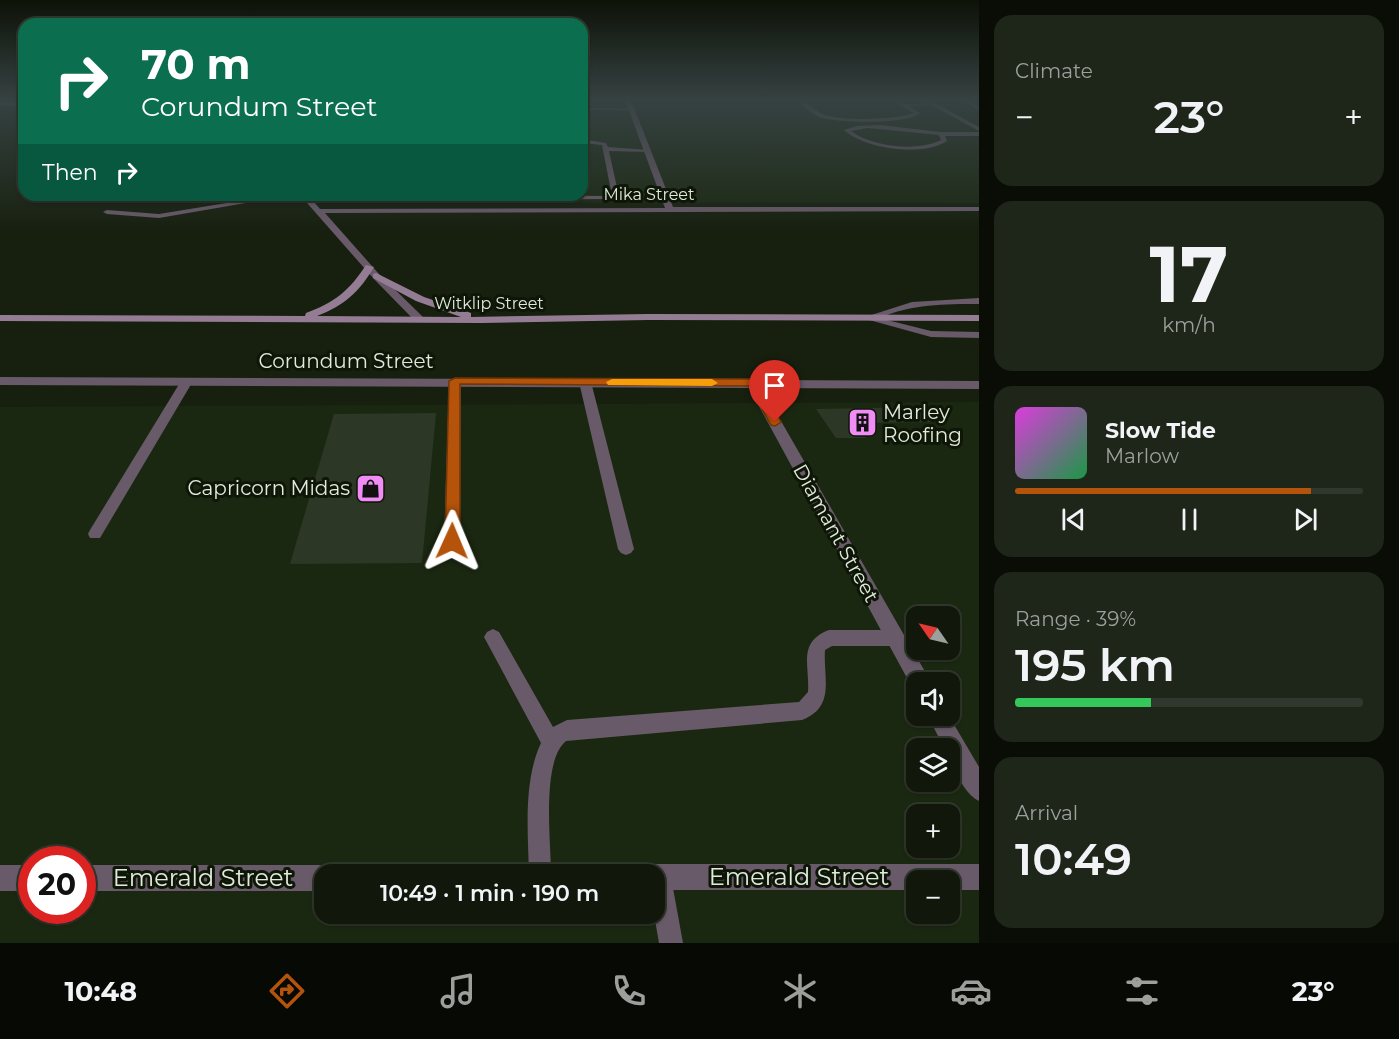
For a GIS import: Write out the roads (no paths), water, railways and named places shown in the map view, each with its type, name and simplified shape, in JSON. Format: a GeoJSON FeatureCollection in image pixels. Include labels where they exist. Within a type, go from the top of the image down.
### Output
{"type":"FeatureCollection","features":[{"type":"Feature","properties":{"kind":"main road"},"geometry":{"type":"LineString","coordinates":[[296,319],[327,309],[344,299],[373,272],[420,299],[482,320]]}},
{"type":"Feature","properties":{"kind":"main road","name":"Witklip Street"},"geometry":{"type":"LineString","coordinates":[[0,318],[419,320],[648,317],[979,318]]}},
{"type":"Feature","properties":{"kind":"street"},"geometry":{"type":"LineString","coordinates":[[645,144],[670,209]]}},
{"type":"Feature","properties":{"kind":"street"},"geometry":{"type":"LineString","coordinates":[[310,201],[419,320]]}},
{"type":"Feature","properties":{"kind":"street","name":"Mika Street"},"geometry":{"type":"LineString","coordinates":[[320,211],[979,208]]}},
{"type":"Feature","properties":{"kind":"street","name":"Corundum Street"},"geometry":{"type":"LineString","coordinates":[[0,381],[455,381],[979,385]]}},
{"type":"Feature","properties":{"kind":"street","name":"Diamant Street"},"geometry":{"type":"LineString","coordinates":[[753,383],[914,672]]}},
{"type":"Feature","properties":{"kind":"street"},"geometry":{"type":"LineString","coordinates":[[944,726],[979,789]]}},
{"type":"Feature","properties":{"kind":"street","name":"Emerald Street"},"geometry":{"type":"LineString","coordinates":[[665,877],[979,877]]}},
{"type":"Feature","properties":{"kind":"street"},"geometry":{"type":"LineString","coordinates":[[0,878],[18,878]]}},
{"type":"Feature","properties":{"kind":"street","name":"Emerald Street"},"geometry":{"type":"LineString","coordinates":[[96,878],[314,878]]}},
{"type":"Feature","properties":{"kind":"lane"},"geometry":{"type":"LineString","coordinates":[[588,198],[608,198],[615,192],[604,144]]}},
{"type":"Feature","properties":{"kind":"lane"},"geometry":{"type":"LineString","coordinates":[[885,144],[926,147],[941,144]]}},
{"type":"Feature","properties":{"kind":"lane"},"geometry":{"type":"LineString","coordinates":[[588,149],[647,150]]}},
{"type":"Feature","properties":{"kind":"lane"},"geometry":{"type":"LineString","coordinates":[[107,212],[159,216],[252,201]]}},
{"type":"Feature","properties":{"kind":"lane"},"geometry":{"type":"LineString","coordinates":[[869,318],[896,306],[920,302],[979,302]]}},
{"type":"Feature","properties":{"kind":"lane"},"geometry":{"type":"LineString","coordinates":[[869,318],[931,334],[979,335]]}},
{"type":"Feature","properties":{"kind":"lane"},"geometry":{"type":"LineString","coordinates":[[95,534],[187,381]]}},
{"type":"Feature","properties":{"kind":"lane"},"geometry":{"type":"LineString","coordinates":[[452,541],[455,381]]}},
{"type":"Feature","properties":{"kind":"lane"},"geometry":{"type":"LineString","coordinates":[[585,382],[626,549]]}},
{"type":"Feature","properties":{"kind":"lane"},"geometry":{"type":"LineString","coordinates":[[493,637],[551,742]]}},
{"type":"Feature","properties":{"kind":"lane"},"geometry":{"type":"LineString","coordinates":[[540,864],[541,777],[544,756],[557,735],[567,730],[802,711],[816,699],[818,689],[816,650],[824,640],[829,638],[895,638]]}},
{"type":"Feature","properties":{"kind":"lane"},"geometry":{"type":"LineString","coordinates":[[665,918],[670,943]]}},
{"type":"Feature","properties":{"kind":"place","name":"Marley Roofing"},"geometry":{"type":"Point","coordinates":[862,423]}},
{"type":"Feature","properties":{"kind":"place","name":"Capricorn Midas"},"geometry":{"type":"Point","coordinates":[371,488]}}]}
